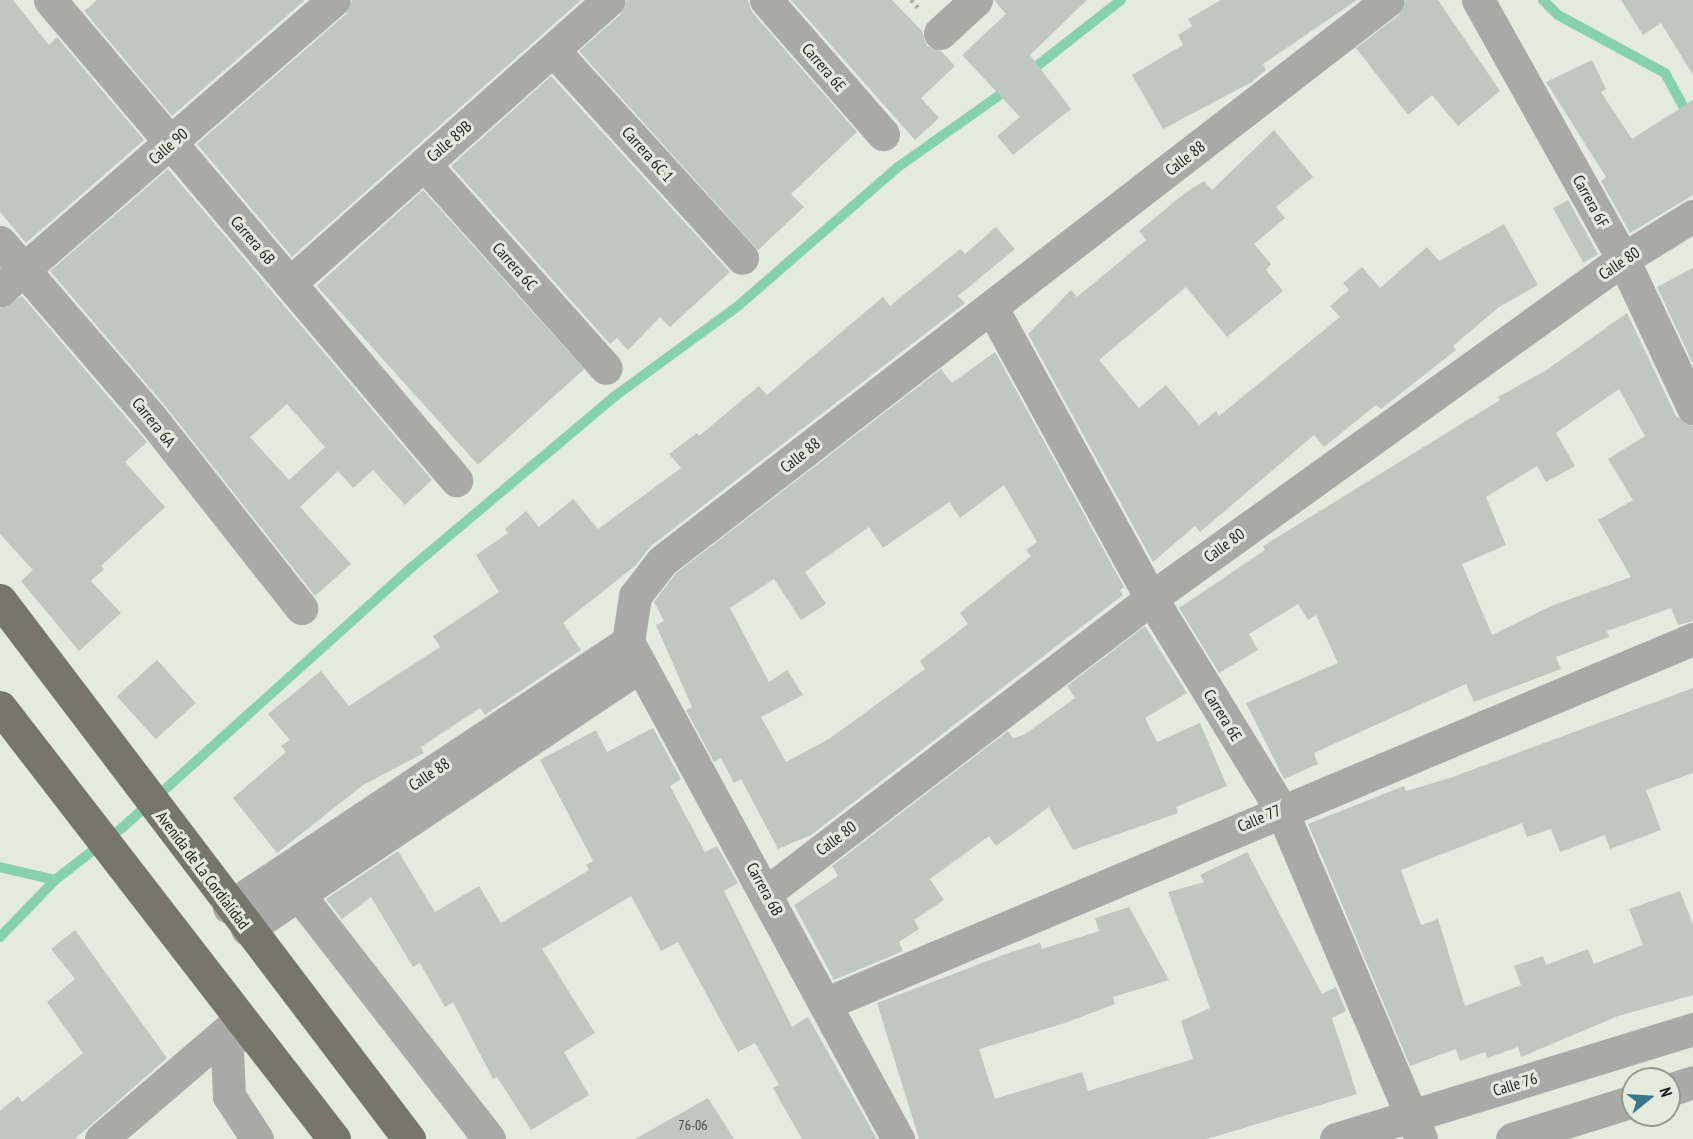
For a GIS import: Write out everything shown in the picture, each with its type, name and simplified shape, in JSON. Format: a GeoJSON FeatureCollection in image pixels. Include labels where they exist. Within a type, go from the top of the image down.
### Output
{"type":"FeatureCollection","features":[{"type":"Feature","properties":{"kind":"main road","name":"Avenida de La Cordialidad"},"geometry":{"type":"LineString","coordinates":[[0,600],[238,918],[409,1139]]}},
{"type":"Feature","properties":{"kind":"main road"},"geometry":{"type":"LineString","coordinates":[[0,707],[76,810],[334,1139]]}},
{"type":"Feature","properties":{"kind":"street","name":"Calle 90"},"geometry":{"type":"LineString","coordinates":[[12,280],[334,0]]}},
{"type":"Feature","properties":{"kind":"street","name":"Calle 89B"},"geometry":{"type":"LineString","coordinates":[[290,283],[607,0]]}},
{"type":"Feature","properties":{"kind":"street","name":"Carrera 6E"},"geometry":{"type":"LineString","coordinates":[[765,0],[883,134]]}},
{"type":"Feature","properties":{"kind":"street"},"geometry":{"type":"LineString","coordinates":[[940,33],[976,0]]}},
{"type":"Feature","properties":{"kind":"street","name":"Calle 88"},"geometry":{"type":"LineString","coordinates":[[238,918],[635,653],[635,596],[662,561],[1388,0]]}},
{"type":"Feature","properties":{"kind":"street","name":"Carrera 6F"},"geometry":{"type":"LineString","coordinates":[[1478,0],[1623,259],[1693,408]]}},
{"type":"Feature","properties":{"kind":"street","name":"Carrera 6B"},"geometry":{"type":"LineString","coordinates":[[57,2],[170,144],[456,480]]}},
{"type":"Feature","properties":{"kind":"street","name":"Carrera 6C 1"},"geometry":{"type":"LineString","coordinates":[[553,50],[742,258]]}},
{"type":"Feature","properties":{"kind":"street","name":"Carrera 6C"},"geometry":{"type":"LineString","coordinates":[[424,164],[606,368]]}},
{"type":"Feature","properties":{"kind":"street","name":"Calle 80"},"geometry":{"type":"LineString","coordinates":[[766,892],[1151,598],[1623,259],[1693,216]]}},
{"type":"Feature","properties":{"kind":"street","name":"Carrera 6A"},"geometry":{"type":"LineString","coordinates":[[0,242],[12,280],[152,419],[301,608]]}},
{"type":"Feature","properties":{"kind":"street","name":"Carrera 6E"},"geometry":{"type":"LineString","coordinates":[[992,308],[1151,598],[1281,809],[1416,1128]]}},
{"type":"Feature","properties":{"kind":"street","name":"Calle 77"},"geometry":{"type":"LineString","coordinates":[[826,1003],[1281,809],[1693,639]]}},
{"type":"Feature","properties":{"kind":"street","name":"Carrera 6B"},"geometry":{"type":"LineString","coordinates":[[635,653],[898,1139]]}},
{"type":"Feature","properties":{"kind":"street"},"geometry":{"type":"LineString","coordinates":[[289,882],[489,1139]]}},
{"type":"Feature","properties":{"kind":"street"},"geometry":{"type":"LineString","coordinates":[[101,1139],[241,1019]]}},
{"type":"Feature","properties":{"kind":"street"},"geometry":{"type":"LineString","coordinates":[[241,1019],[226,1049],[229,1096],[257,1139]]}},
{"type":"Feature","properties":{"kind":"street","name":"Calle 76"},"geometry":{"type":"LineString","coordinates":[[1336,1139],[1416,1128],[1693,1029]]}},
{"type":"Feature","properties":{"kind":"street"},"geometry":{"type":"LineString","coordinates":[[1512,1139],[1621,1105]]}},
{"type":"Feature","properties":{"kind":"building"},"geometry":{"type":"Polygon","coordinates":[[[0,0],[13,0],[49,45],[57,37],[144,140],[26,243],[0,212],[0,0]]]}},
{"type":"Feature","properties":{"kind":"building"},"geometry":{"type":"Polygon","coordinates":[[[97,0],[305,0],[172,116],[84,11],[97,0]]]}},
{"type":"Feature","properties":{"kind":"building"},"geometry":{"type":"Polygon","coordinates":[[[352,0],[581,0],[292,257],[197,144],[346,14],[352,0]]]}},
{"type":"Feature","properties":{"kind":"building"},"geometry":{"type":"Polygon","coordinates":[[[627,0],[748,0],[752,12],[857,132],[791,194],[804,207],[758,250],[579,51],[621,14],[627,0]]]}},
{"type":"Feature","properties":{"kind":"building"},"geometry":{"type":"Polygon","coordinates":[[[791,0],[892,0],[922,31],[927,46],[941,51],[955,66],[921,98],[939,118],[915,140],[791,0]]]}},
{"type":"Feature","properties":{"kind":"building"},"geometry":{"type":"Polygon","coordinates":[[[994,0],[1087,0],[1030,55],[1071,109],[1013,155],[997,136],[1020,117],[962,55],[1006,14],[994,0]]]}},
{"type":"Feature","properties":{"kind":"building"},"geometry":{"type":"Polygon","coordinates":[[[1221,0],[1357,0],[1263,64],[1266,70],[1252,82],[1163,129],[1132,75],[1183,45],[1178,35],[1192,26],[1188,19],[1221,0]]]}},
{"type":"Feature","properties":{"kind":"building"},"geometry":{"type":"Polygon","coordinates":[[[1406,0],[1438,0],[1500,91],[1458,126],[1432,95],[1408,115],[1356,48],[1399,15],[1406,0]]]}},
{"type":"Feature","properties":{"kind":"building"},"geometry":{"type":"Polygon","coordinates":[[[1621,0],[1693,0],[1693,75],[1661,23],[1643,35],[1621,0]]]}},
{"type":"Feature","properties":{"kind":"building"},"geometry":{"type":"Polygon","coordinates":[[[1592,60],[1606,89],[1601,92],[1632,139],[1693,100],[1693,195],[1630,233],[1601,181],[1606,177],[1546,82],[1592,60]]]}},
{"type":"Feature","properties":{"kind":"building"},"geometry":{"type":"Polygon","coordinates":[[[551,76],[730,272],[670,327],[660,317],[628,350],[617,338],[610,344],[451,166],[551,76]]]}},
{"type":"Feature","properties":{"kind":"building"},"geometry":{"type":"Polygon","coordinates":[[[1274,130],[1313,177],[1276,207],[1285,218],[1254,244],[1271,264],[1266,270],[1283,291],[1227,337],[1186,287],[1099,360],[1139,408],[1166,385],[1199,425],[1216,411],[1219,416],[1340,317],[1330,306],[1349,290],[1343,283],[1362,267],[1380,288],[1427,247],[1439,261],[1504,224],[1538,285],[1499,307],[1453,346],[1456,350],[1381,409],[1376,405],[1324,447],[1314,435],[1200,532],[1195,526],[1153,562],[1028,334],[1071,290],[1077,297],[1146,240],[1139,231],[1185,193],[1204,181],[1212,190],[1274,130]]]}},
{"type":"Feature","properties":{"kind":"building"},"geometry":{"type":"Polygon","coordinates":[[[168,169],[432,480],[405,505],[373,470],[353,488],[338,471],[300,507],[351,564],[315,596],[166,407],[50,271],[168,169]],[[287,404],[250,437],[289,480],[325,447],[287,404]]]}},
{"type":"Feature","properties":{"kind":"building"},"geometry":{"type":"Polygon","coordinates":[[[423,190],[584,369],[478,465],[317,286],[423,190]]]}},
{"type":"Feature","properties":{"kind":"building"},"geometry":{"type":"Polygon","coordinates":[[[1568,200],[1598,254],[1583,262],[1553,208],[1568,200]]]}},
{"type":"Feature","properties":{"kind":"building"},"geometry":{"type":"Polygon","coordinates":[[[996,227],[1015,249],[958,296],[965,303],[651,546],[635,566],[563,623],[581,650],[485,715],[480,708],[421,747],[424,753],[363,785],[277,853],[233,798],[286,752],[281,746],[290,740],[268,714],[321,671],[349,706],[440,647],[433,636],[499,592],[476,555],[508,533],[505,529],[526,511],[539,527],[573,499],[598,529],[681,468],[669,454],[697,433],[699,436],[759,386],[767,395],[883,297],[890,306],[960,249],[965,254],[996,227]]]}},
{"type":"Feature","properties":{"kind":"building"},"geometry":{"type":"Polygon","coordinates":[[[1693,268],[1693,364],[1657,287],[1693,268]]]}},
{"type":"Feature","properties":{"kind":"building"},"geometry":{"type":"Polygon","coordinates":[[[22,296],[147,442],[125,462],[165,507],[101,566],[104,569],[91,581],[121,613],[79,651],[21,581],[33,570],[0,534],[0,308],[22,296]]]}},
{"type":"Feature","properties":{"kind":"building"},"geometry":{"type":"Polygon","coordinates":[[[1627,313],[1676,416],[1693,426],[1693,621],[1678,625],[1671,608],[1607,631],[1609,637],[1556,657],[1561,669],[1474,702],[1466,684],[1314,753],[1318,764],[1284,779],[1246,703],[1338,663],[1316,615],[1308,620],[1298,604],[1249,634],[1258,650],[1219,673],[1179,608],[1265,550],[1263,546],[1500,400],[1498,397],[1545,371],[1627,313]],[[1619,389],[1556,433],[1575,466],[1546,482],[1537,466],[1486,497],[1506,545],[1462,564],[1492,635],[1551,606],[1631,577],[1598,520],[1633,500],[1608,459],[1645,436],[1619,389]]]}},
{"type":"Feature","properties":{"kind":"building"},"geometry":{"type":"Polygon","coordinates":[[[995,352],[1124,587],[1120,590],[1123,595],[811,835],[778,849],[741,779],[734,783],[721,758],[714,762],[686,710],[692,707],[656,625],[664,621],[654,602],[675,574],[941,369],[952,383],[995,352]],[[1004,485],[960,518],[949,502],[883,548],[869,527],[805,572],[826,604],[801,620],[774,579],[730,608],[769,682],[787,670],[803,695],[761,717],[786,762],[829,739],[925,669],[920,661],[968,624],[960,613],[1031,556],[1026,550],[1037,542],[1004,485]]]}},
{"type":"Feature","properties":{"kind":"building"},"geometry":{"type":"Polygon","coordinates":[[[1145,626],[1187,693],[1145,718],[1157,742],[1200,723],[1227,786],[1176,807],[1178,813],[1073,850],[1049,807],[996,846],[989,836],[930,879],[944,900],[914,920],[919,929],[899,942],[903,951],[834,980],[794,905],[838,876],[832,866],[1008,731],[1013,738],[1024,735],[1075,698],[1067,686],[1145,626]]]}},
{"type":"Feature","properties":{"kind":"building"},"geometry":{"type":"Polygon","coordinates":[[[157,660],[196,703],[156,739],[117,696],[157,660]]]}},
{"type":"Feature","properties":{"kind":"building"},"geometry":{"type":"Polygon","coordinates":[[[1693,688],[1693,773],[1646,790],[1661,830],[1610,849],[1605,835],[1560,852],[1551,829],[1527,837],[1522,823],[1401,870],[1421,925],[1438,919],[1465,1006],[1521,985],[1514,966],[1543,956],[1546,965],[1588,949],[1594,964],[1643,945],[1629,909],[1680,891],[1693,925],[1693,995],[1618,1016],[1521,1057],[1518,1047],[1488,1058],[1485,1052],[1460,1061],[1456,1049],[1410,1066],[1308,824],[1404,786],[1406,791],[1450,778],[1693,688]]]}},
{"type":"Feature","properties":{"kind":"building"},"geometry":{"type":"Polygon","coordinates":[[[653,728],[681,779],[670,786],[705,852],[717,846],[738,883],[724,891],[792,1027],[808,1017],[877,1139],[802,1139],[773,1088],[779,1085],[755,1043],[738,1052],[678,942],[661,951],[631,896],[542,949],[595,1033],[564,1052],[589,1095],[531,1130],[497,1077],[493,1079],[453,1002],[445,1007],[420,963],[413,967],[371,897],[342,919],[326,899],[398,851],[435,912],[479,886],[501,923],[589,870],[586,865],[593,861],[540,760],[596,730],[607,752],[653,728]]]}},
{"type":"Feature","properties":{"kind":"building"},"geometry":{"type":"Polygon","coordinates":[[[1247,852],[1322,994],[1336,987],[1346,1011],[1332,1018],[1357,1094],[1207,1139],[919,1139],[877,1003],[1011,952],[1040,943],[1042,949],[1099,931],[1095,918],[1129,907],[1169,980],[1113,997],[1115,1004],[1065,1023],[979,1049],[995,1099],[1082,1072],[1088,1091],[1193,1059],[1181,1021],[1210,1008],[1168,892],[1204,882],[1200,875],[1247,852]]]}},
{"type":"Feature","properties":{"kind":"building"},"geometry":{"type":"Polygon","coordinates":[[[75,930],[167,1058],[75,1139],[0,1139],[0,1111],[18,1096],[22,1102],[83,1053],[47,1002],[75,979],[51,949],[75,930]]]}},
{"type":"Feature","properties":{"kind":"building"},"geometry":{"type":"Polygon","coordinates":[[[708,1098],[734,1139],[635,1139],[708,1098]]]}},
{"type":"Feature","properties":{"kind":"waterway"},"geometry":{"type":"LineString","coordinates":[[1028,73],[1121,0]]}},
{"type":"Feature","properties":{"kind":"waterway"},"geometry":{"type":"LineString","coordinates":[[1543,0],[1558,15],[1665,73],[1693,124]]}},
{"type":"Feature","properties":{"kind":"waterway"},"geometry":{"type":"LineString","coordinates":[[0,937],[55,880],[122,828],[412,567],[615,396],[738,306],[898,167],[1011,87]]}},
{"type":"Feature","properties":{"kind":"waterway"},"geometry":{"type":"LineString","coordinates":[[0,867],[55,880]]}}]}
